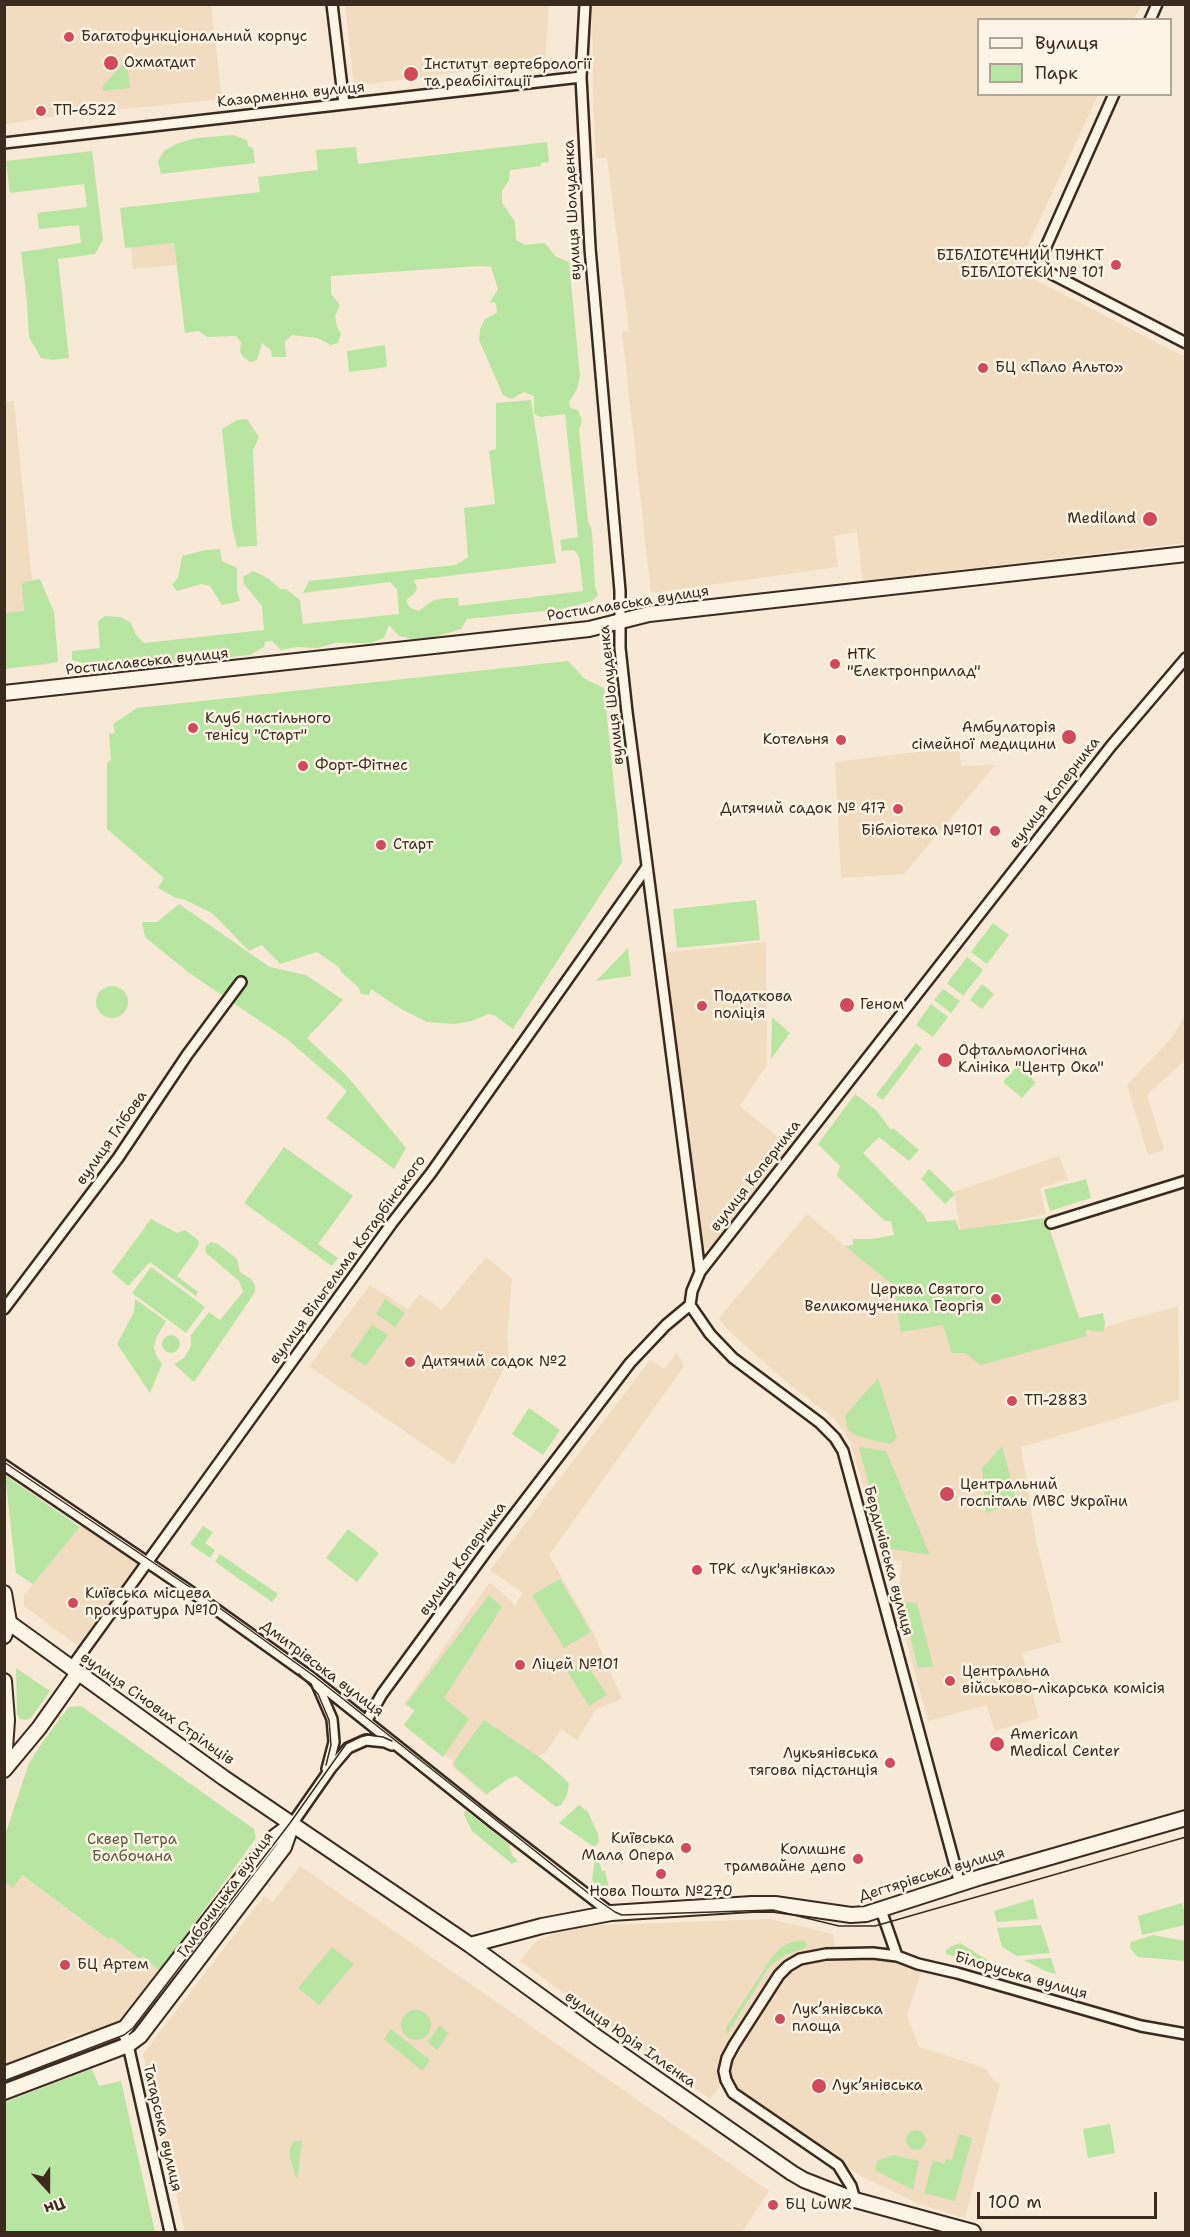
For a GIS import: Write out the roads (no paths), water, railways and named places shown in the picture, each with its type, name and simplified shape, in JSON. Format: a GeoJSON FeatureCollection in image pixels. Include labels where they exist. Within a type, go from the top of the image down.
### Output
{"type":"FeatureCollection","features":[{"type":"Feature","properties":{"kind":"main road","name":"Ростиславська вулиця"},"geometry":{"type":"LineString","coordinates":[[4,693],[589,629],[649,614],[1185,554]]}},
{"type":"Feature","properties":{"kind":"main road"},"geometry":{"type":"LineString","coordinates":[[4,1593],[6,1626]]}},
{"type":"Feature","properties":{"kind":"main road","name":"вулиця Січових Стрільців"},"geometry":{"type":"LineString","coordinates":[[6,1626],[292,1824]]}},
{"type":"Feature","properties":{"kind":"main road"},"geometry":{"type":"LineString","coordinates":[[4,1770],[39,1728],[74,1671]]}},
{"type":"Feature","properties":{"kind":"main road"},"geometry":{"type":"LineString","coordinates":[[4,1681],[8,1720],[4,1763]]}},
{"type":"Feature","properties":{"kind":"main road","name":"Дегтярівська вулиця"},"geometry":{"type":"LineString","coordinates":[[470,1945],[542,1926],[611,1913],[752,1904],[776,1904],[851,1915],[881,1910],[960,1884],[1185,1818]]}},
{"type":"Feature","properties":{"kind":"main road","name":"вулиця Юрія Іллєнка"},"geometry":{"type":"LineString","coordinates":[[292,1824],[470,1945],[792,2173],[855,2200],[973,2232]]}},
{"type":"Feature","properties":{"kind":"main road","name":"Глибочицька вулиця"},"geometry":{"type":"LineString","coordinates":[[4,2074],[122,2030],[133,2020],[272,1839],[292,1824]]}},
{"type":"Feature","properties":{"kind":"main road","name":"Глибочицька вулиця"},"geometry":{"type":"LineString","coordinates":[[4,2092],[128,2045],[146,2029],[284,1847],[292,1824]]}},
{"type":"Feature","properties":{"kind":"street"},"geometry":{"type":"LineString","coordinates":[[332,4],[344,104]]}},
{"type":"Feature","properties":{"kind":"street","name":"вулиця Шолуденка"},"geometry":{"type":"LineString","coordinates":[[585,4],[581,77],[591,260],[620,591],[619,621],[627,712],[700,1272]]}},
{"type":"Feature","properties":{"kind":"street"},"geometry":{"type":"LineString","coordinates":[[1151,18],[1157,4]]}},
{"type":"Feature","properties":{"kind":"street","name":"Казарменна вулиця"},"geometry":{"type":"LineString","coordinates":[[4,143],[581,77]]}},
{"type":"Feature","properties":{"kind":"street"},"geometry":{"type":"LineString","coordinates":[[1113,96],[1040,260],[1045,270],[1185,343]]}},
{"type":"Feature","properties":{"kind":"street","name":"вулиця Коперника"},"geometry":{"type":"LineString","coordinates":[[367,1720],[382,1694],[488,1549],[630,1363],[666,1324],[690,1305],[692,1291],[700,1272],[1104,755],[1185,658]]}},
{"type":"Feature","properties":{"kind":"street","name":"вулиця Вільгельма Котарбінського"},"geometry":{"type":"LineString","coordinates":[[74,1671],[148,1562],[430,1173],[647,867]]}},
{"type":"Feature","properties":{"kind":"street","name":"вулиця Глібова"},"geometry":{"type":"LineString","coordinates":[[4,1309],[113,1165],[187,1055],[241,982]]}},
{"type":"Feature","properties":{"kind":"street"},"geometry":{"type":"LineString","coordinates":[[1051,1223],[1185,1181]]}},
{"type":"Feature","properties":{"kind":"street","name":"Бердичівська вулиця"},"geometry":{"type":"LineString","coordinates":[[690,1305],[710,1334],[733,1358],[820,1423],[835,1438],[843,1451],[960,1884]]}},
{"type":"Feature","properties":{"kind":"street","name":"Дмитрівська вулиця"},"geometry":{"type":"LineString","coordinates":[[4,1465],[148,1562],[312,1678],[557,1873],[611,1913]]}},
{"type":"Feature","properties":{"kind":"street"},"geometry":{"type":"LineString","coordinates":[[312,1678],[329,1708],[333,1730],[331,1758],[320,1784]]}},
{"type":"Feature","properties":{"kind":"street"},"geometry":{"type":"LineString","coordinates":[[292,1824],[348,1748],[360,1742],[374,1740],[385,1742],[402,1750]]}},
{"type":"Feature","properties":{"kind":"street"},"geometry":{"type":"LineString","coordinates":[[855,2200],[851,2186],[838,2165],[733,2093],[724,2071],[727,2058],[734,2045],[779,1975],[788,1966],[811,1955],[873,1953],[897,1956],[881,1910]]}},
{"type":"Feature","properties":{"kind":"street","name":"Білоруська вулиця"},"geometry":{"type":"LineString","coordinates":[[897,1956],[918,1964],[968,1976],[1141,2026],[1185,2034]]}},
{"type":"Feature","properties":{"kind":"street","name":"Татарська вулиця"},"geometry":{"type":"LineString","coordinates":[[122,2030],[128,2045],[170,2232]]}},
{"type":"Feature","properties":{"kind":"tram line"},"geometry":{"type":"LineString","coordinates":[[4,1462],[203,1596],[314,1676],[592,1896],[622,1915],[773,1910],[839,1926],[875,1926],[1186,1837]]}},
{"type":"Feature","properties":{"kind":"tram line"},"geometry":{"type":"LineString","coordinates":[[299,1674],[318,1694],[329,1720],[331,1745],[326,1765]]}},
{"type":"Feature","properties":{"kind":"tram line"},"geometry":{"type":"LineString","coordinates":[[4,2081],[124,2035],[133,2028],[290,1823],[346,1744],[368,1735],[392,1741]]}},
{"type":"Feature","properties":{"kind":"place","name":"Багатофункціональний корпус"},"geometry":{"type":"Point","coordinates":[69,37]}},
{"type":"Feature","properties":{"kind":"place","name":"Охматдит"},"geometry":{"type":"Point","coordinates":[111,63]}},
{"type":"Feature","properties":{"kind":"place","name":"Інститут вертебрології та реабілітації"},"geometry":{"type":"Point","coordinates":[411,74]}},
{"type":"Feature","properties":{"kind":"place","name":"ТП-6522"},"geometry":{"type":"Point","coordinates":[41,111]}},
{"type":"Feature","properties":{"kind":"place","name":"БІБЛІОТЕЧНИЙ ПУНКТ БІБЛІОТЕКИ № 101"},"geometry":{"type":"Point","coordinates":[1116,265]}},
{"type":"Feature","properties":{"kind":"place","name":"БЦ «Пало Альто»"},"geometry":{"type":"Point","coordinates":[983,368]}},
{"type":"Feature","properties":{"kind":"place","name":"Mediland"},"geometry":{"type":"Point","coordinates":[1150,519]}},
{"type":"Feature","properties":{"kind":"place","name":"НТК \"Електронприлад\""},"geometry":{"type":"Point","coordinates":[835,664]}},
{"type":"Feature","properties":{"kind":"place","name":"Клуб настільного тенісу \"Старт\""},"geometry":{"type":"Point","coordinates":[193,728]}},
{"type":"Feature","properties":{"kind":"place","name":"Амбулаторія сімейної медицини"},"geometry":{"type":"Point","coordinates":[1069,737]}},
{"type":"Feature","properties":{"kind":"place","name":"Котельня"},"geometry":{"type":"Point","coordinates":[841,740]}},
{"type":"Feature","properties":{"kind":"place","name":"Форт-Фітнес"},"geometry":{"type":"Point","coordinates":[303,766]}},
{"type":"Feature","properties":{"kind":"place","name":"Дитячий садок № 417"},"geometry":{"type":"Point","coordinates":[898,809]}},
{"type":"Feature","properties":{"kind":"place","name":"Бібліотека №101"},"geometry":{"type":"Point","coordinates":[995,831]}},
{"type":"Feature","properties":{"kind":"place","name":"Старт"},"geometry":{"type":"Point","coordinates":[381,845]}},
{"type":"Feature","properties":{"kind":"place","name":"Геном"},"geometry":{"type":"Point","coordinates":[847,1005]}},
{"type":"Feature","properties":{"kind":"place","name":"Податкова поліція"},"geometry":{"type":"Point","coordinates":[702,1006]}},
{"type":"Feature","properties":{"kind":"place","name":"Офтальмологічна Клініка \"Центр Ока\""},"geometry":{"type":"Point","coordinates":[945,1060]}},
{"type":"Feature","properties":{"kind":"place","name":"Церква Святого Великомученика Георгія"},"geometry":{"type":"Point","coordinates":[996,1299]}},
{"type":"Feature","properties":{"kind":"place","name":"Дитячий садок №2"},"geometry":{"type":"Point","coordinates":[410,1362]}},
{"type":"Feature","properties":{"kind":"place","name":"ТП-2883"},"geometry":{"type":"Point","coordinates":[1012,1401]}},
{"type":"Feature","properties":{"kind":"place","name":"Центральний госпіталь МВС України"},"geometry":{"type":"Point","coordinates":[947,1494]}},
{"type":"Feature","properties":{"kind":"place","name":"ТРК «Лук'янівка»"},"geometry":{"type":"Point","coordinates":[697,1570]}},
{"type":"Feature","properties":{"kind":"place","name":"Київська місцева прокуратура №10"},"geometry":{"type":"Point","coordinates":[73,1603]}},
{"type":"Feature","properties":{"kind":"place","name":"Ліцей №101"},"geometry":{"type":"Point","coordinates":[520,1665]}},
{"type":"Feature","properties":{"kind":"place","name":"Центральна військово-лікарська комісія"},"geometry":{"type":"Point","coordinates":[950,1681]}},
{"type":"Feature","properties":{"kind":"place","name":"American Medical Center"},"geometry":{"type":"Point","coordinates":[997,1744]}},
{"type":"Feature","properties":{"kind":"place","name":"Лукьянiвська тягова пiдстанцiя"},"geometry":{"type":"Point","coordinates":[890,1763]}},
{"type":"Feature","properties":{"kind":"place","name":"Київська Мала Опера"},"geometry":{"type":"Point","coordinates":[686,1848]}},
{"type":"Feature","properties":{"kind":"place","name":"Колишнє трамвайне депо"},"geometry":{"type":"Point","coordinates":[858,1859]}},
{"type":"Feature","properties":{"kind":"place","name":"Нова Пошта №270"},"geometry":{"type":"Point","coordinates":[661,1874]}},
{"type":"Feature","properties":{"kind":"place","name":"БЦ Артем"},"geometry":{"type":"Point","coordinates":[65,1965]}},
{"type":"Feature","properties":{"kind":"place","name":"Лукʼянівська площа"},"geometry":{"type":"Point","coordinates":[780,2019]}},
{"type":"Feature","properties":{"kind":"place","name":"Лукʼянівська"},"geometry":{"type":"Point","coordinates":[819,2086]}},
{"type":"Feature","properties":{"kind":"place","name":"БЦ LuWR"},"geometry":{"type":"Point","coordinates":[773,2205]}},
{"type":"Feature","properties":{"kind":"park label","name":"Сквер Петра Болбочана"},"geometry":{"type":"Point","coordinates":[132,1848]}}]}
